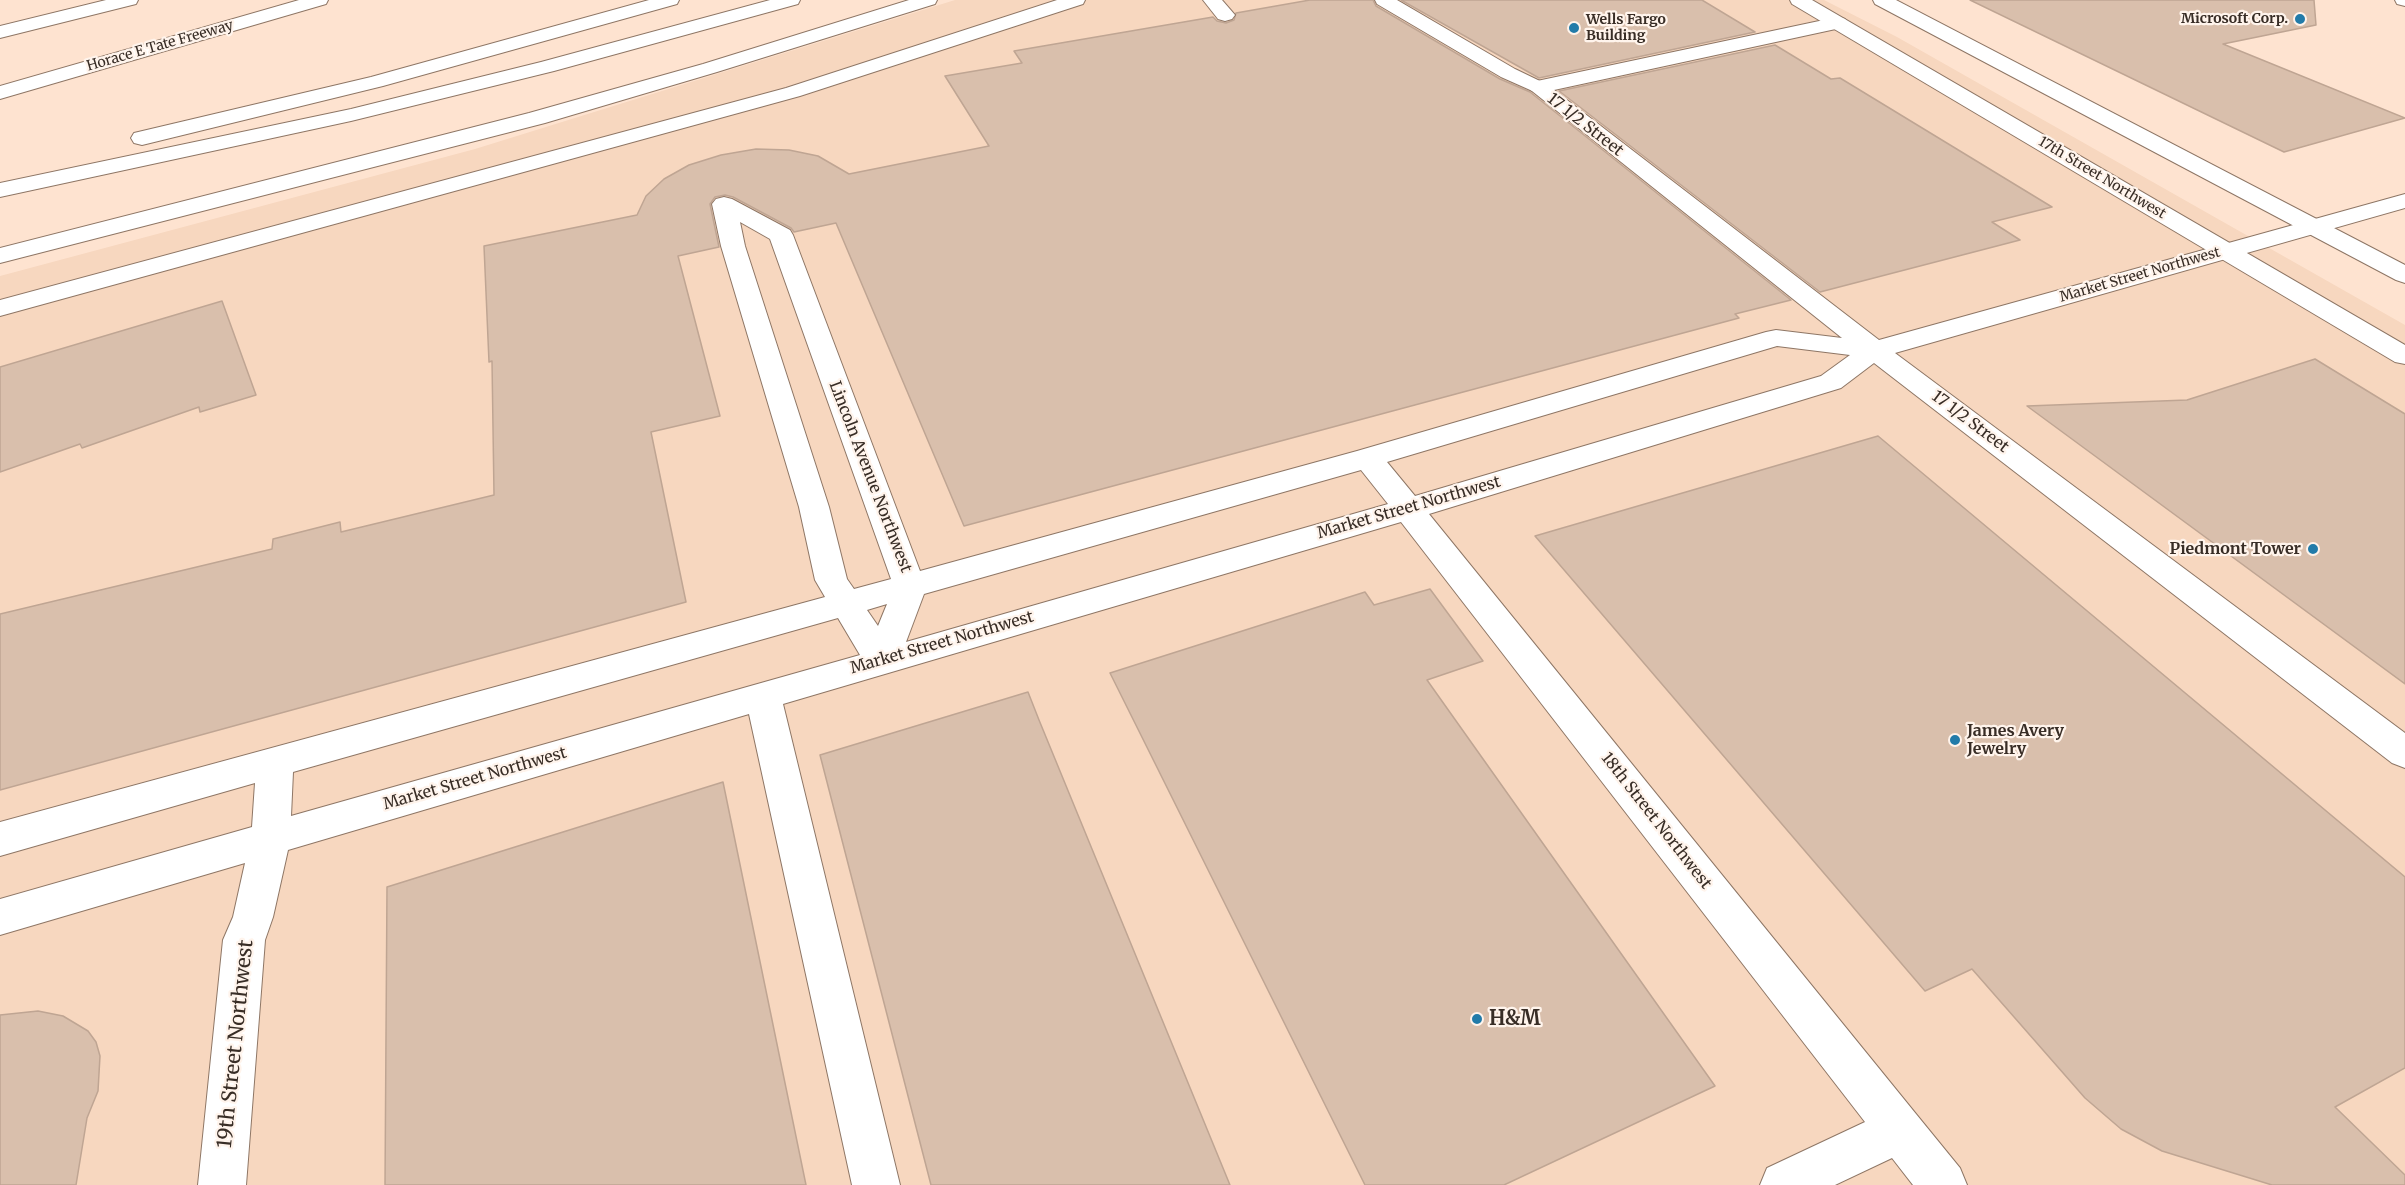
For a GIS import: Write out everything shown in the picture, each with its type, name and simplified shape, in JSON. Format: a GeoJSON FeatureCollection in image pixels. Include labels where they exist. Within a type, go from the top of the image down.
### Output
{"type":"FeatureCollection","features":[{"type":"Feature","properties":{"kind":"main road"},"geometry":{"type":"LineString","coordinates":[[0,32],[129,0]]}},
{"type":"Feature","properties":{"kind":"main road","name":"Horace E Tate Freeway"},"geometry":{"type":"LineString","coordinates":[[0,93],[319,0]]}},
{"type":"Feature","properties":{"kind":"main road"},"geometry":{"type":"LineString","coordinates":[[0,173],[376,82],[670,0]]}},
{"type":"Feature","properties":{"kind":"main road"},"geometry":{"type":"LineString","coordinates":[[0,190],[139,162],[363,112],[547,67],[791,0]]}},
{"type":"Feature","properties":{"kind":"main road"},"geometry":{"type":"LineString","coordinates":[[0,256],[537,118],[710,68],[928,0]]}},
{"type":"Feature","properties":{"kind":"main road"},"geometry":{"type":"LineString","coordinates":[[0,308],[793,92],[1076,0]]}},
{"type":"Feature","properties":{"kind":"main road"},"geometry":{"type":"LineString","coordinates":[[1212,0],[1225,15]]}},
{"type":"Feature","properties":{"kind":"main road","name":"17 1/2 Street"},"geometry":{"type":"LineString","coordinates":[[1384,0],[1508,74],[1537,87],[1874,350],[2405,753]]}},
{"type":"Feature","properties":{"kind":"main road","name":"17th Street Northwest"},"geometry":{"type":"LineString","coordinates":[[1799,0],[2405,356]]}},
{"type":"Feature","properties":{"kind":"main road"},"geometry":{"type":"LineString","coordinates":[[1882,0],[2405,275]]}},
{"type":"Feature","properties":{"kind":"main road"},"geometry":{"type":"LineString","coordinates":[[1537,87],[1838,23]]}},
{"type":"Feature","properties":{"kind":"main road","name":"Market Street Northwest"},"geometry":{"type":"LineString","coordinates":[[0,917],[1409,509],[1831,382],[1874,350],[2405,201]]}},
{"type":"Feature","properties":{"kind":"main road","name":"Lincoln Avenue Northwest"},"geometry":{"type":"LineString","coordinates":[[724,204],[781,235],[900,562],[911,586],[882,660],[844,604],[831,580],[814,507],[733,246],[724,204]]}},
{"type":"Feature","properties":{"kind":"main road","name":"Market Street Northwest"},"geometry":{"type":"LineString","coordinates":[[0,838],[1368,458],[1776,338],[1874,350]]}},
{"type":"Feature","properties":{"kind":"main road","name":"18th Street Northwest"},"geometry":{"type":"LineString","coordinates":[[1368,458],[1943,1185]]}},
{"type":"Feature","properties":{"kind":"main road"},"geometry":{"type":"LineString","coordinates":[[763,695],[782,786],[876,1185]]}},
{"type":"Feature","properties":{"kind":"main road","name":"19th Street Northwest"},"geometry":{"type":"LineString","coordinates":[[222,1185],[244,940],[253,917],[271,837],[275,762]]}},
{"type":"Feature","properties":{"kind":"main road"},"geometry":{"type":"LineString","coordinates":[[1784,1185],[1900,1130]]}},
{"type":"Feature","properties":{"kind":"shaded area"},"geometry":{"type":"Polygon","coordinates":[[[955,0],[1824,0],[1897,37],[2405,325],[2405,1185],[0,1185],[0,276],[475,149],[955,0]]]}},
{"type":"Feature","properties":{"kind":"building"},"geometry":{"type":"Polygon","coordinates":[[[1310,0],[1373,0],[1376,6],[1500,79],[1530,92],[1791,300],[1735,314],[1739,318],[964,526],[836,223],[794,232],[791,228],[733,197],[725,195],[715,197],[710,204],[719,247],[678,256],[720,416],[651,432],[686,602],[0,790],[0,614],[272,549],[273,539],[340,522],[341,532],[494,495],[492,361],[489,362],[484,246],[637,215],[646,196],[664,179],[689,165],[721,155],[756,149],[789,150],[818,156],[849,174],[989,146],[945,76],[1022,63],[1014,51],[1213,17],[1217,21],[1226,23],[1234,20],[1236,13],[1310,0]]]}},
{"type":"Feature","properties":{"kind":"building"},"geometry":{"type":"Polygon","coordinates":[[[1401,0],[1702,0],[1755,32],[1539,78],[1401,0]]]}},
{"type":"Feature","properties":{"kind":"building","name":"Microsoft Corp."},"geometry":{"type":"Polygon","coordinates":[[[1970,0],[2314,0],[2316,25],[2223,44],[2405,118],[2284,152],[1970,0]]]}},
{"type":"Feature","properties":{"kind":"building"},"geometry":{"type":"Polygon","coordinates":[[[1775,45],[1831,79],[1840,78],[2052,207],[1992,222],[2020,240],[1820,292],[1559,91],[1775,45]]]}},
{"type":"Feature","properties":{"kind":"building"},"geometry":{"type":"Polygon","coordinates":[[[222,301],[256,395],[200,412],[199,407],[82,448],[80,444],[0,472],[0,367],[222,301]]]}},
{"type":"Feature","properties":{"kind":"building","name":"Piedmont Tower"},"geometry":{"type":"Polygon","coordinates":[[[2315,359],[2405,414],[2405,684],[2027,406],[2187,400],[2315,359]]]}},
{"type":"Feature","properties":{"kind":"building"},"geometry":{"type":"Polygon","coordinates":[[[1878,436],[2405,877],[2405,1068],[2335,1107],[2405,1175],[2405,1185],[2272,1185],[2162,1151],[2121,1129],[2085,1098],[1972,969],[1925,991],[1535,536],[1878,436]]]}},
{"type":"Feature","properties":{"kind":"building"},"geometry":{"type":"Polygon","coordinates":[[[1430,589],[1483,661],[1427,680],[1715,1086],[1504,1185],[1365,1185],[1110,673],[1365,592],[1374,605],[1430,589]]]}},
{"type":"Feature","properties":{"kind":"building"},"geometry":{"type":"Polygon","coordinates":[[[1028,692],[1230,1185],[931,1185],[820,755],[1028,692]]]}},
{"type":"Feature","properties":{"kind":"building"},"geometry":{"type":"Polygon","coordinates":[[[723,782],[806,1185],[385,1185],[387,887],[723,782]]]}},
{"type":"Feature","properties":{"kind":"building"},"geometry":{"type":"Polygon","coordinates":[[[38,1011],[63,1016],[88,1031],[96,1042],[100,1056],[98,1091],[87,1118],[76,1185],[0,1185],[0,1015],[38,1011]]]}},
{"type":"Feature","properties":{"kind":"place","name":"Microsoft Corp."},"geometry":{"type":"Point","coordinates":[2300,19]}},
{"type":"Feature","properties":{"kind":"place","name":"Wells Fargo Building"},"geometry":{"type":"Point","coordinates":[1574,28]}},
{"type":"Feature","properties":{"kind":"place","name":"Piedmont Tower"},"geometry":{"type":"Point","coordinates":[2313,549]}},
{"type":"Feature","properties":{"kind":"place","name":"James Avery Jewelry"},"geometry":{"type":"Point","coordinates":[1955,740]}},
{"type":"Feature","properties":{"kind":"place","name":"H&M"},"geometry":{"type":"Point","coordinates":[1477,1019]}}]}
